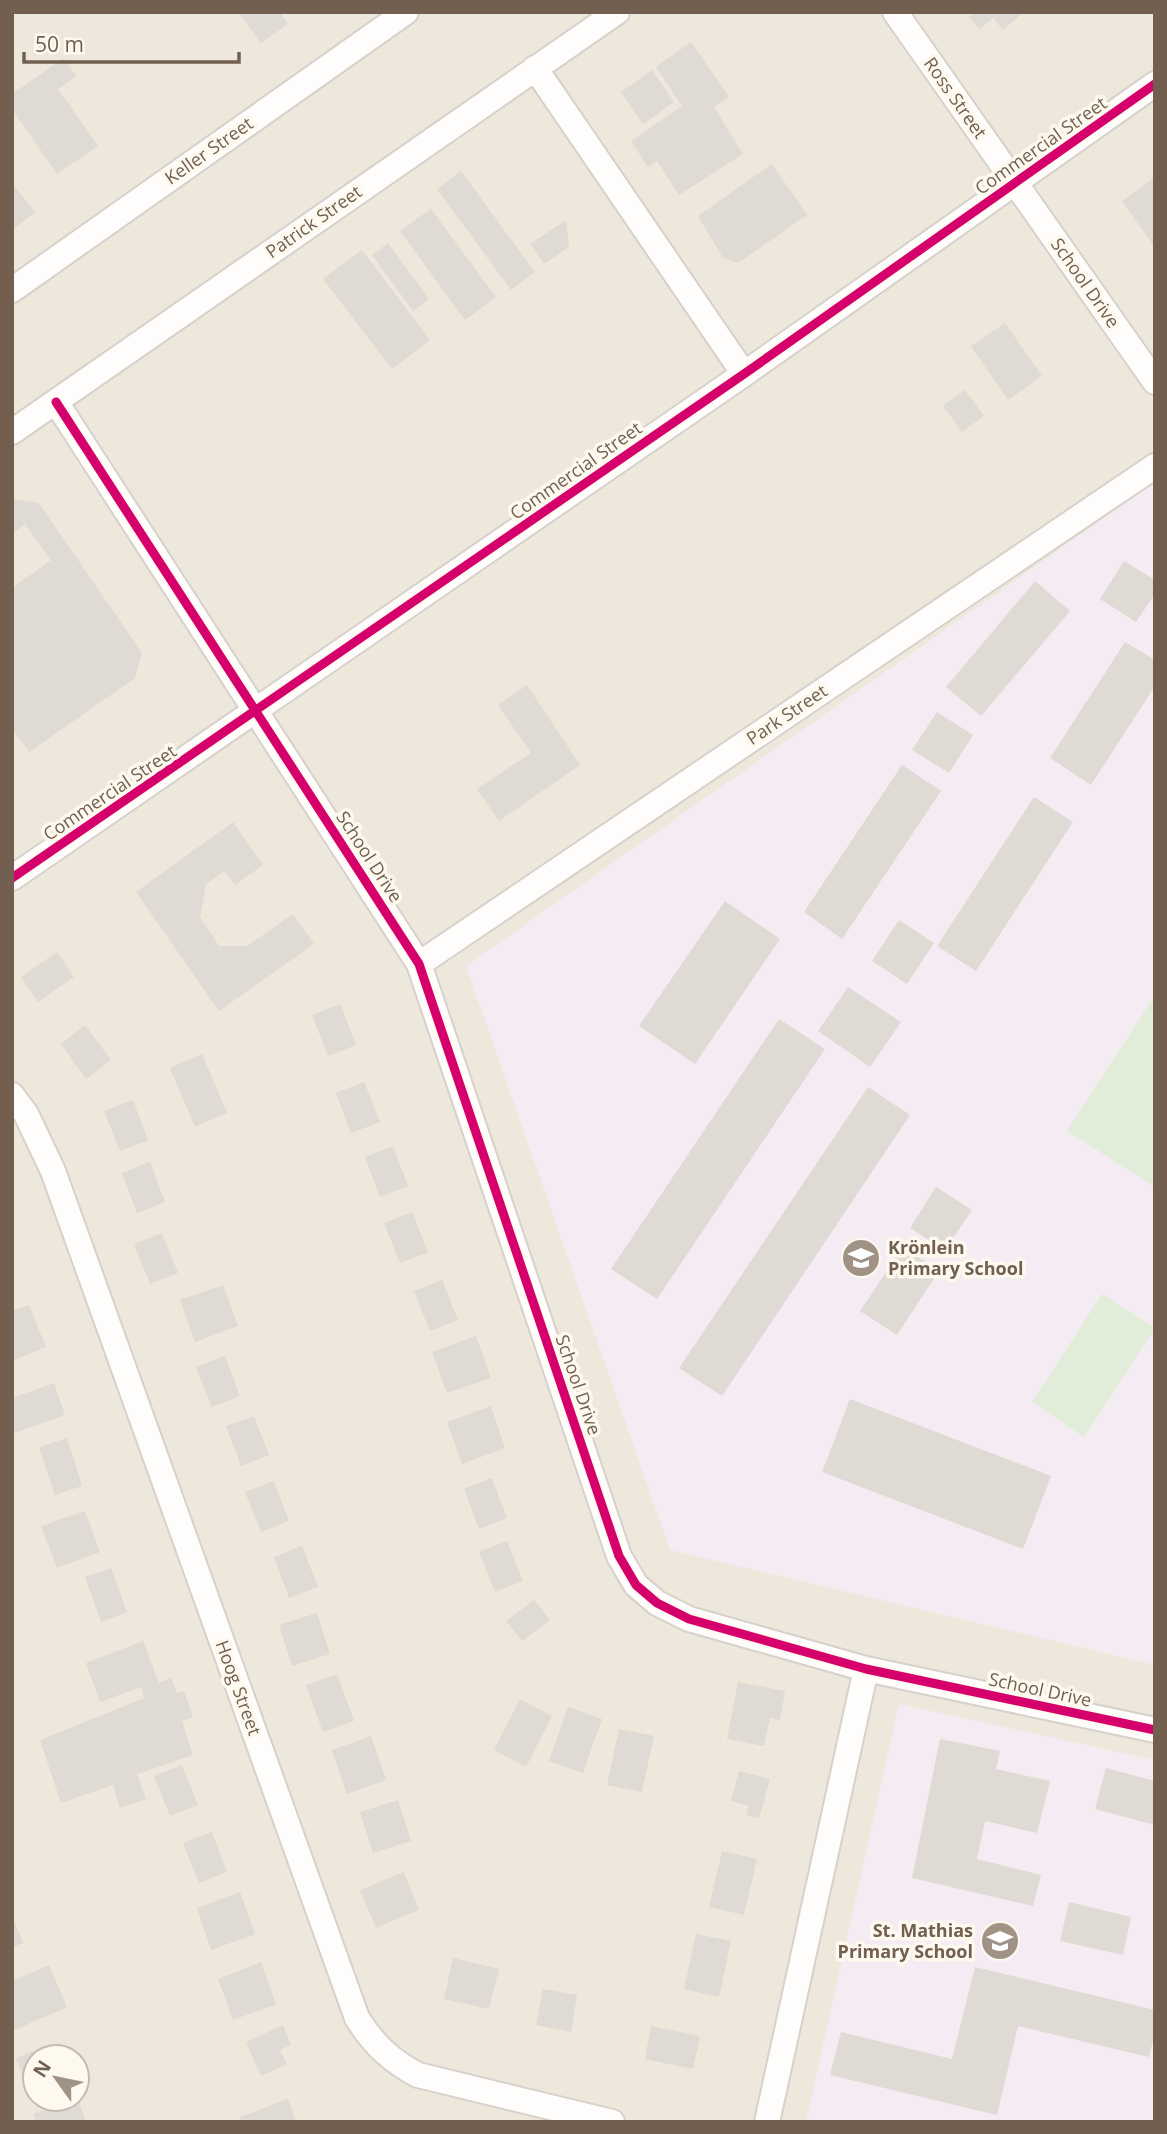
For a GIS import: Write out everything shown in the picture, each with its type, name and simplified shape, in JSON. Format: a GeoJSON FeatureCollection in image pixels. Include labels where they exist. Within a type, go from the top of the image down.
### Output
{"type":"FeatureCollection","features":[{"type":"Feature","properties":{"kind":"street","name":"Keller Street"},"geometry":{"type":"LineString","coordinates":[[12,290],[406,12]]}},
{"type":"Feature","properties":{"kind":"street","name":"Patrick Street"},"geometry":{"type":"LineString","coordinates":[[12,432],[617,12]]}},
{"type":"Feature","properties":{"kind":"street","name":"Ross Street"},"geometry":{"type":"LineString","coordinates":[[895,12],[1016,183]]}},
{"type":"Feature","properties":{"kind":"street"},"geometry":{"type":"LineString","coordinates":[[535,68],[744,374]]}},
{"type":"Feature","properties":{"kind":"street","name":"Commercial Street"},"geometry":{"type":"LineString","coordinates":[[12,878],[744,374],[1155,84]]}},
{"type":"Feature","properties":{"kind":"street","name":"School Drive"},"geometry":{"type":"LineString","coordinates":[[1016,183],[1155,382]]}},
{"type":"Feature","properties":{"kind":"street","name":"School Drive"},"geometry":{"type":"LineString","coordinates":[[56,402],[419,964],[619,1556],[636,1585],[657,1603],[689,1619],[866,1669],[1155,1730]]}},
{"type":"Feature","properties":{"kind":"street","name":"Park Street"},"geometry":{"type":"LineString","coordinates":[[419,964],[1155,466]]}},
{"type":"Feature","properties":{"kind":"street","name":"Hoog Street"},"geometry":{"type":"LineString","coordinates":[[12,1094],[26,1114],[53,1171],[357,2018],[371,2041],[396,2064],[418,2075],[612,2122]]}},
{"type":"Feature","properties":{"kind":"street"},"geometry":{"type":"LineString","coordinates":[[767,2122],[866,1669]]}},
{"type":"Feature","properties":{"kind":"shaded area"},"geometry":{"type":"Polygon","coordinates":[[[12,12],[1155,12],[1155,2122],[12,2122],[12,12]]]}},
{"type":"Feature","properties":{"kind":"shaded area","name":"Krönlein Primary School"},"geometry":{"type":"Polygon","coordinates":[[[1151,485],[1155,485],[1155,1665],[670,1550],[466,966],[1151,485]]]}},
{"type":"Feature","properties":{"kind":"shaded area","name":"St. Mathias Primary School"},"geometry":{"type":"Polygon","coordinates":[[[899,1704],[1155,1760],[1155,2122],[806,2122],[899,1704]]]}},
{"type":"Feature","properties":{"kind":"green space"},"geometry":{"type":"Polygon","coordinates":[[[1155,995],[1155,1187],[1067,1131],[1155,995]]]}},
{"type":"Feature","properties":{"kind":"green space"},"geometry":{"type":"Polygon","coordinates":[[[1102,1294],[1155,1328],[1084,1437],[1032,1402],[1102,1294]]]}},
{"type":"Feature","properties":{"kind":"building"},"geometry":{"type":"Polygon","coordinates":[[[238,12],[280,12],[288,24],[261,43],[238,12]]]}},
{"type":"Feature","properties":{"kind":"building"},"geometry":{"type":"Polygon","coordinates":[[[975,12],[1024,12],[1003,30],[993,18],[979,29],[969,17],[975,12]]]}},
{"type":"Feature","properties":{"kind":"building"},"geometry":{"type":"Polygon","coordinates":[[[691,42],[729,97],[714,107],[743,154],[679,195],[657,161],[648,167],[631,141],[682,106],[656,67],[691,42]]]}},
{"type":"Feature","properties":{"kind":"building"},"geometry":{"type":"Polygon","coordinates":[[[64,58],[76,76],[58,89],[98,146],[57,174],[12,109],[12,94],[64,58]]]}},
{"type":"Feature","properties":{"kind":"building"},"geometry":{"type":"Polygon","coordinates":[[[652,70],[674,102],[643,124],[621,92],[652,70]]]}},
{"type":"Feature","properties":{"kind":"building"},"geometry":{"type":"Polygon","coordinates":[[[772,164],[807,215],[738,263],[723,258],[698,216],[772,164]]]}},
{"type":"Feature","properties":{"kind":"building"},"geometry":{"type":"Polygon","coordinates":[[[461,171],[535,272],[511,290],[437,189],[461,171]]]}},
{"type":"Feature","properties":{"kind":"building"},"geometry":{"type":"Polygon","coordinates":[[[1155,177],[1155,248],[1122,201],[1155,177]]]}},
{"type":"Feature","properties":{"kind":"building"},"geometry":{"type":"Polygon","coordinates":[[[12,183],[35,212],[15,228],[12,226],[12,183]]]}},
{"type":"Feature","properties":{"kind":"building"},"geometry":{"type":"Polygon","coordinates":[[[431,209],[496,297],[465,320],[400,231],[431,209]]]}},
{"type":"Feature","properties":{"kind":"building"},"geometry":{"type":"Polygon","coordinates":[[[566,220],[569,247],[544,264],[530,244],[566,220]]]}},
{"type":"Feature","properties":{"kind":"building"},"geometry":{"type":"Polygon","coordinates":[[[388,243],[429,299],[413,311],[372,255],[388,243]]]}},
{"type":"Feature","properties":{"kind":"building"},"geometry":{"type":"Polygon","coordinates":[[[362,250],[430,340],[392,369],[323,279],[362,250]]]}},
{"type":"Feature","properties":{"kind":"building"},"geometry":{"type":"Polygon","coordinates":[[[1005,323],[1042,376],[1008,400],[971,346],[1005,323]]]}},
{"type":"Feature","properties":{"kind":"building"},"geometry":{"type":"Polygon","coordinates":[[[965,390],[984,416],[962,432],[943,406],[965,390]]]}},
{"type":"Feature","properties":{"kind":"building"},"geometry":{"type":"Polygon","coordinates":[[[12,499],[39,503],[142,653],[135,678],[29,752],[12,728],[12,588],[51,560],[25,524],[12,534],[12,499]]]}},
{"type":"Feature","properties":{"kind":"building"},"geometry":{"type":"Polygon","coordinates":[[[1124,561],[1155,580],[1155,594],[1136,622],[1100,599],[1124,561]]]}},
{"type":"Feature","properties":{"kind":"building"},"geometry":{"type":"Polygon","coordinates":[[[1035,581],[1070,611],[981,716],[946,687],[1035,581]]]}},
{"type":"Feature","properties":{"kind":"building"},"geometry":{"type":"Polygon","coordinates":[[[1125,642],[1155,660],[1155,686],[1091,785],[1050,758],[1125,642]]]}},
{"type":"Feature","properties":{"kind":"building"},"geometry":{"type":"Polygon","coordinates":[[[527,685],[580,765],[499,821],[477,789],[531,753],[498,705],[527,685]]]}},
{"type":"Feature","properties":{"kind":"building"},"geometry":{"type":"Polygon","coordinates":[[[937,712],[973,735],[949,773],[912,750],[937,712]]]}},
{"type":"Feature","properties":{"kind":"building"},"geometry":{"type":"Polygon","coordinates":[[[902,765],[941,791],[842,939],[804,912],[902,765]]]}},
{"type":"Feature","properties":{"kind":"building"},"geometry":{"type":"Polygon","coordinates":[[[1034,797],[1073,822],[976,971],[937,946],[1034,797]]]}},
{"type":"Feature","properties":{"kind":"building"},"geometry":{"type":"Polygon","coordinates":[[[233,822],[263,865],[235,885],[224,871],[206,884],[200,917],[219,946],[247,946],[293,914],[314,944],[219,1011],[136,892],[233,822]]]}},
{"type":"Feature","properties":{"kind":"building"},"geometry":{"type":"Polygon","coordinates":[[[725,901],[780,939],[695,1064],[639,1026],[725,901]]]}},
{"type":"Feature","properties":{"kind":"building"},"geometry":{"type":"Polygon","coordinates":[[[899,920],[934,943],[907,984],[872,961],[899,920]]]}},
{"type":"Feature","properties":{"kind":"building"},"geometry":{"type":"Polygon","coordinates":[[[57,952],[74,977],[38,1002],[21,977],[57,952]]]}},
{"type":"Feature","properties":{"kind":"building"},"geometry":{"type":"Polygon","coordinates":[[[848,987],[901,1022],[870,1067],[818,1031],[848,987]]]}},
{"type":"Feature","properties":{"kind":"building"},"geometry":{"type":"Polygon","coordinates":[[[340,1004],[356,1045],[328,1056],[312,1015],[340,1004]]]}},
{"type":"Feature","properties":{"kind":"building"},"geometry":{"type":"Polygon","coordinates":[[[779,1019],[825,1049],[657,1299],[611,1269],[779,1019]]]}},
{"type":"Feature","properties":{"kind":"building"},"geometry":{"type":"Polygon","coordinates":[[[85,1025],[111,1060],[86,1079],[61,1044],[85,1025]]]}},
{"type":"Feature","properties":{"kind":"building"},"geometry":{"type":"Polygon","coordinates":[[[202,1054],[227,1113],[195,1127],[170,1068],[202,1054]]]}},
{"type":"Feature","properties":{"kind":"building"},"geometry":{"type":"Polygon","coordinates":[[[364,1082],[380,1122],[351,1133],[336,1093],[364,1082]]]}},
{"type":"Feature","properties":{"kind":"building"},"geometry":{"type":"Polygon","coordinates":[[[868,1087],[910,1115],[722,1396],[679,1368],[868,1087]]]}},
{"type":"Feature","properties":{"kind":"building"},"geometry":{"type":"Polygon","coordinates":[[[133,1100],[148,1140],[120,1151],[104,1111],[133,1100]]]}},
{"type":"Feature","properties":{"kind":"building"},"geometry":{"type":"Polygon","coordinates":[[[393,1146],[408,1186],[380,1197],[365,1157],[393,1146]]]}},
{"type":"Feature","properties":{"kind":"building"},"geometry":{"type":"Polygon","coordinates":[[[150,1162],[165,1202],[137,1213],[122,1173],[150,1162]]]}},
{"type":"Feature","properties":{"kind":"building"},"geometry":{"type":"Polygon","coordinates":[[[936,1187],[972,1210],[945,1250],[910,1228],[936,1187]]]}},
{"type":"Feature","properties":{"kind":"building"},"geometry":{"type":"Polygon","coordinates":[[[412,1212],[428,1252],[400,1263],[384,1223],[412,1212]]]}},
{"type":"Feature","properties":{"kind":"building"},"geometry":{"type":"Polygon","coordinates":[[[162,1233],[178,1273],[150,1284],[134,1244],[162,1233]]]}},
{"type":"Feature","properties":{"kind":"building"},"geometry":{"type":"Polygon","coordinates":[[[903,1247],[939,1271],[897,1335],[860,1311],[903,1247]]]}},
{"type":"Feature","properties":{"kind":"building"},"geometry":{"type":"Polygon","coordinates":[[[442,1280],[458,1320],[430,1331],[414,1291],[442,1280]]]}},
{"type":"Feature","properties":{"kind":"building"},"geometry":{"type":"Polygon","coordinates":[[[223,1285],[238,1326],[195,1342],[180,1300],[223,1285]]]}},
{"type":"Feature","properties":{"kind":"building"},"geometry":{"type":"Polygon","coordinates":[[[29,1305],[46,1347],[12,1361],[12,1311],[29,1305]]]}},
{"type":"Feature","properties":{"kind":"building"},"geometry":{"type":"Polygon","coordinates":[[[476,1336],[491,1378],[447,1393],[432,1352],[476,1336]]]}},
{"type":"Feature","properties":{"kind":"building"},"geometry":{"type":"Polygon","coordinates":[[[225,1356],[240,1396],[212,1407],[196,1367],[225,1356]]]}},
{"type":"Feature","properties":{"kind":"building"},"geometry":{"type":"Polygon","coordinates":[[[54,1383],[65,1415],[12,1434],[12,1398],[54,1383]]]}},
{"type":"Feature","properties":{"kind":"building"},"geometry":{"type":"Polygon","coordinates":[[[850,1399],[1051,1476],[1023,1549],[822,1472],[850,1399]]]}},
{"type":"Feature","properties":{"kind":"building"},"geometry":{"type":"Polygon","coordinates":[[[491,1406],[505,1448],[462,1464],[447,1422],[491,1406]]]}},
{"type":"Feature","properties":{"kind":"building"},"geometry":{"type":"Polygon","coordinates":[[[254,1416],[269,1455],[241,1466],[226,1426],[254,1416]]]}},
{"type":"Feature","properties":{"kind":"building"},"geometry":{"type":"Polygon","coordinates":[[[67,1438],[82,1486],[55,1495],[39,1447],[67,1438]]]}},
{"type":"Feature","properties":{"kind":"building"},"geometry":{"type":"Polygon","coordinates":[[[492,1478],[507,1518],[479,1529],[464,1489],[492,1478]]]}},
{"type":"Feature","properties":{"kind":"building"},"geometry":{"type":"Polygon","coordinates":[[[274,1481],[289,1521],[261,1532],[245,1492],[274,1481]]]}},
{"type":"Feature","properties":{"kind":"building"},"geometry":{"type":"Polygon","coordinates":[[[85,1511],[100,1552],[57,1568],[41,1526],[85,1511]]]}},
{"type":"Feature","properties":{"kind":"building"},"geometry":{"type":"Polygon","coordinates":[[[507,1541],[523,1581],[495,1592],[479,1552],[507,1541]]]}},
{"type":"Feature","properties":{"kind":"building"},"geometry":{"type":"Polygon","coordinates":[[[302,1546],[318,1587],[289,1598],[274,1557],[302,1546]]]}},
{"type":"Feature","properties":{"kind":"building"},"geometry":{"type":"Polygon","coordinates":[[[111,1568],[127,1612],[101,1622],[85,1577],[111,1568]]]}},
{"type":"Feature","properties":{"kind":"building"},"geometry":{"type":"Polygon","coordinates":[[[534,1600],[550,1620],[522,1641],[506,1621],[534,1600]]]}},
{"type":"Feature","properties":{"kind":"building"},"geometry":{"type":"Polygon","coordinates":[[[317,1613],[330,1654],[292,1666],[279,1625],[317,1613]]]}},
{"type":"Feature","properties":{"kind":"building"},"geometry":{"type":"Polygon","coordinates":[[[143,1641],[159,1683],[171,1678],[177,1693],[184,1691],[193,1717],[182,1721],[193,1755],[137,1774],[146,1799],[120,1808],[113,1785],[61,1803],[40,1740],[144,1698],[141,1687],[100,1702],[86,1663],[143,1641]]]}},
{"type":"Feature","properties":{"kind":"building"},"geometry":{"type":"Polygon","coordinates":[[[337,1674],[354,1721],[323,1732],[306,1685],[337,1674]]]}},
{"type":"Feature","properties":{"kind":"building"},"geometry":{"type":"Polygon","coordinates":[[[738,1682],[785,1691],[780,1720],[770,1718],[764,1746],[727,1739],[738,1682]]]}},
{"type":"Feature","properties":{"kind":"building"},"geometry":{"type":"Polygon","coordinates":[[[520,1699],[552,1716],[526,1767],[494,1750],[520,1699]]]}},
{"type":"Feature","properties":{"kind":"building"},"geometry":{"type":"Polygon","coordinates":[[[568,1707],[602,1719],[583,1773],[549,1761],[568,1707]]]}},
{"type":"Feature","properties":{"kind":"building"},"geometry":{"type":"Polygon","coordinates":[[[619,1729],[654,1736],[642,1792],[607,1785],[619,1729]]]}},
{"type":"Feature","properties":{"kind":"building"},"geometry":{"type":"Polygon","coordinates":[[[371,1736],[386,1780],[347,1794],[332,1750],[371,1736]]]}},
{"type":"Feature","properties":{"kind":"building"},"geometry":{"type":"Polygon","coordinates":[[[940,1739],[1000,1751],[996,1769],[1050,1781],[1037,1833],[985,1821],[977,1859],[1041,1875],[1033,1906],[912,1878],[940,1739]]]}},
{"type":"Feature","properties":{"kind":"building"},"geometry":{"type":"Polygon","coordinates":[[[182,1765],[198,1805],[170,1816],[154,1776],[182,1765]]]}},
{"type":"Feature","properties":{"kind":"building"},"geometry":{"type":"Polygon","coordinates":[[[1106,1768],[1155,1781],[1155,1825],[1095,1809],[1106,1768]]]}},
{"type":"Feature","properties":{"kind":"building"},"geometry":{"type":"Polygon","coordinates":[[[739,1771],[770,1779],[759,1819],[746,1815],[749,1806],[731,1801],[739,1771]]]}},
{"type":"Feature","properties":{"kind":"building"},"geometry":{"type":"Polygon","coordinates":[[[398,1800],[411,1841],[373,1853],[360,1812],[398,1800]]]}},
{"type":"Feature","properties":{"kind":"building"},"geometry":{"type":"Polygon","coordinates":[[[212,1832],[227,1872],[199,1883],[183,1843],[212,1832]]]}},
{"type":"Feature","properties":{"kind":"building"},"geometry":{"type":"Polygon","coordinates":[[[722,1851],[757,1859],[744,1915],[709,1907],[722,1851]]]}},
{"type":"Feature","properties":{"kind":"building"},"geometry":{"type":"Polygon","coordinates":[[[404,1872],[419,1910],[376,1928],[360,1890],[404,1872]]]}},
{"type":"Feature","properties":{"kind":"building"},"geometry":{"type":"Polygon","coordinates":[[[240,1892],[255,1934],[211,1950],[197,1908],[240,1892]]]}},
{"type":"Feature","properties":{"kind":"building"},"geometry":{"type":"Polygon","coordinates":[[[1069,1902],[1131,1917],[1123,1955],[1060,1941],[1069,1902]]]}},
{"type":"Feature","properties":{"kind":"building"},"geometry":{"type":"Polygon","coordinates":[[[12,1915],[23,1943],[12,1947],[12,1915]]]}},
{"type":"Feature","properties":{"kind":"building"},"geometry":{"type":"Polygon","coordinates":[[[696,1934],[731,1941],[719,1997],[684,1989],[696,1934]]]}},
{"type":"Feature","properties":{"kind":"building"},"geometry":{"type":"Polygon","coordinates":[[[453,1958],[499,1969],[489,2009],[444,1999],[453,1958]]]}},
{"type":"Feature","properties":{"kind":"building"},"geometry":{"type":"Polygon","coordinates":[[[261,1962],[276,2004],[233,2020],[218,1979],[261,1962]]]}},
{"type":"Feature","properties":{"kind":"building"},"geometry":{"type":"Polygon","coordinates":[[[49,1965],[67,2007],[12,2031],[12,1981],[49,1965]]]}},
{"type":"Feature","properties":{"kind":"building"},"geometry":{"type":"Polygon","coordinates":[[[975,1967],[1155,2010],[1155,2032],[1149,2057],[1018,2026],[997,2115],[830,2075],[841,2032],[952,2059],[975,1967]]]}},
{"type":"Feature","properties":{"kind":"building"},"geometry":{"type":"Polygon","coordinates":[[[543,1989],[577,1995],[571,2032],[536,2025],[543,1989]]]}},
{"type":"Feature","properties":{"kind":"building"},"geometry":{"type":"Polygon","coordinates":[[[283,2025],[291,2045],[280,2050],[287,2064],[261,2076],[246,2042],[283,2025]]]}},
{"type":"Feature","properties":{"kind":"building"},"geometry":{"type":"Polygon","coordinates":[[[651,2026],[700,2036],[693,2069],[645,2059],[651,2026]]]}},
{"type":"Feature","properties":{"kind":"building"},"geometry":{"type":"Polygon","coordinates":[[[21,2056],[21,2070],[16,2058],[21,2056]]]}},
{"type":"Feature","properties":{"kind":"building"},"geometry":{"type":"Polygon","coordinates":[[[288,2099],[296,2122],[241,2122],[240,2117],[288,2099]]]}},
{"type":"Feature","properties":{"kind":"building"},"geometry":{"type":"Polygon","coordinates":[[[83,2113],[86,2122],[36,2122],[33,2114],[83,2113]]]}},
{"type":"Feature","properties":{"kind":"cycle path"},"geometry":{"type":"LineString","coordinates":[[12,878],[744,374],[1155,84]]}},
{"type":"Feature","properties":{"kind":"cycle path"},"geometry":{"type":"LineString","coordinates":[[56,402],[419,964],[619,1556],[636,1585],[657,1603],[689,1619],[866,1669],[1155,1730]]}},
{"type":"Feature","properties":{"kind":"place","name":"Krönlein Primary School"},"geometry":{"type":"Point","coordinates":[861,1258]}},
{"type":"Feature","properties":{"kind":"place","name":"St. Mathias Primary School"},"geometry":{"type":"Point","coordinates":[1000,1941]}}]}
